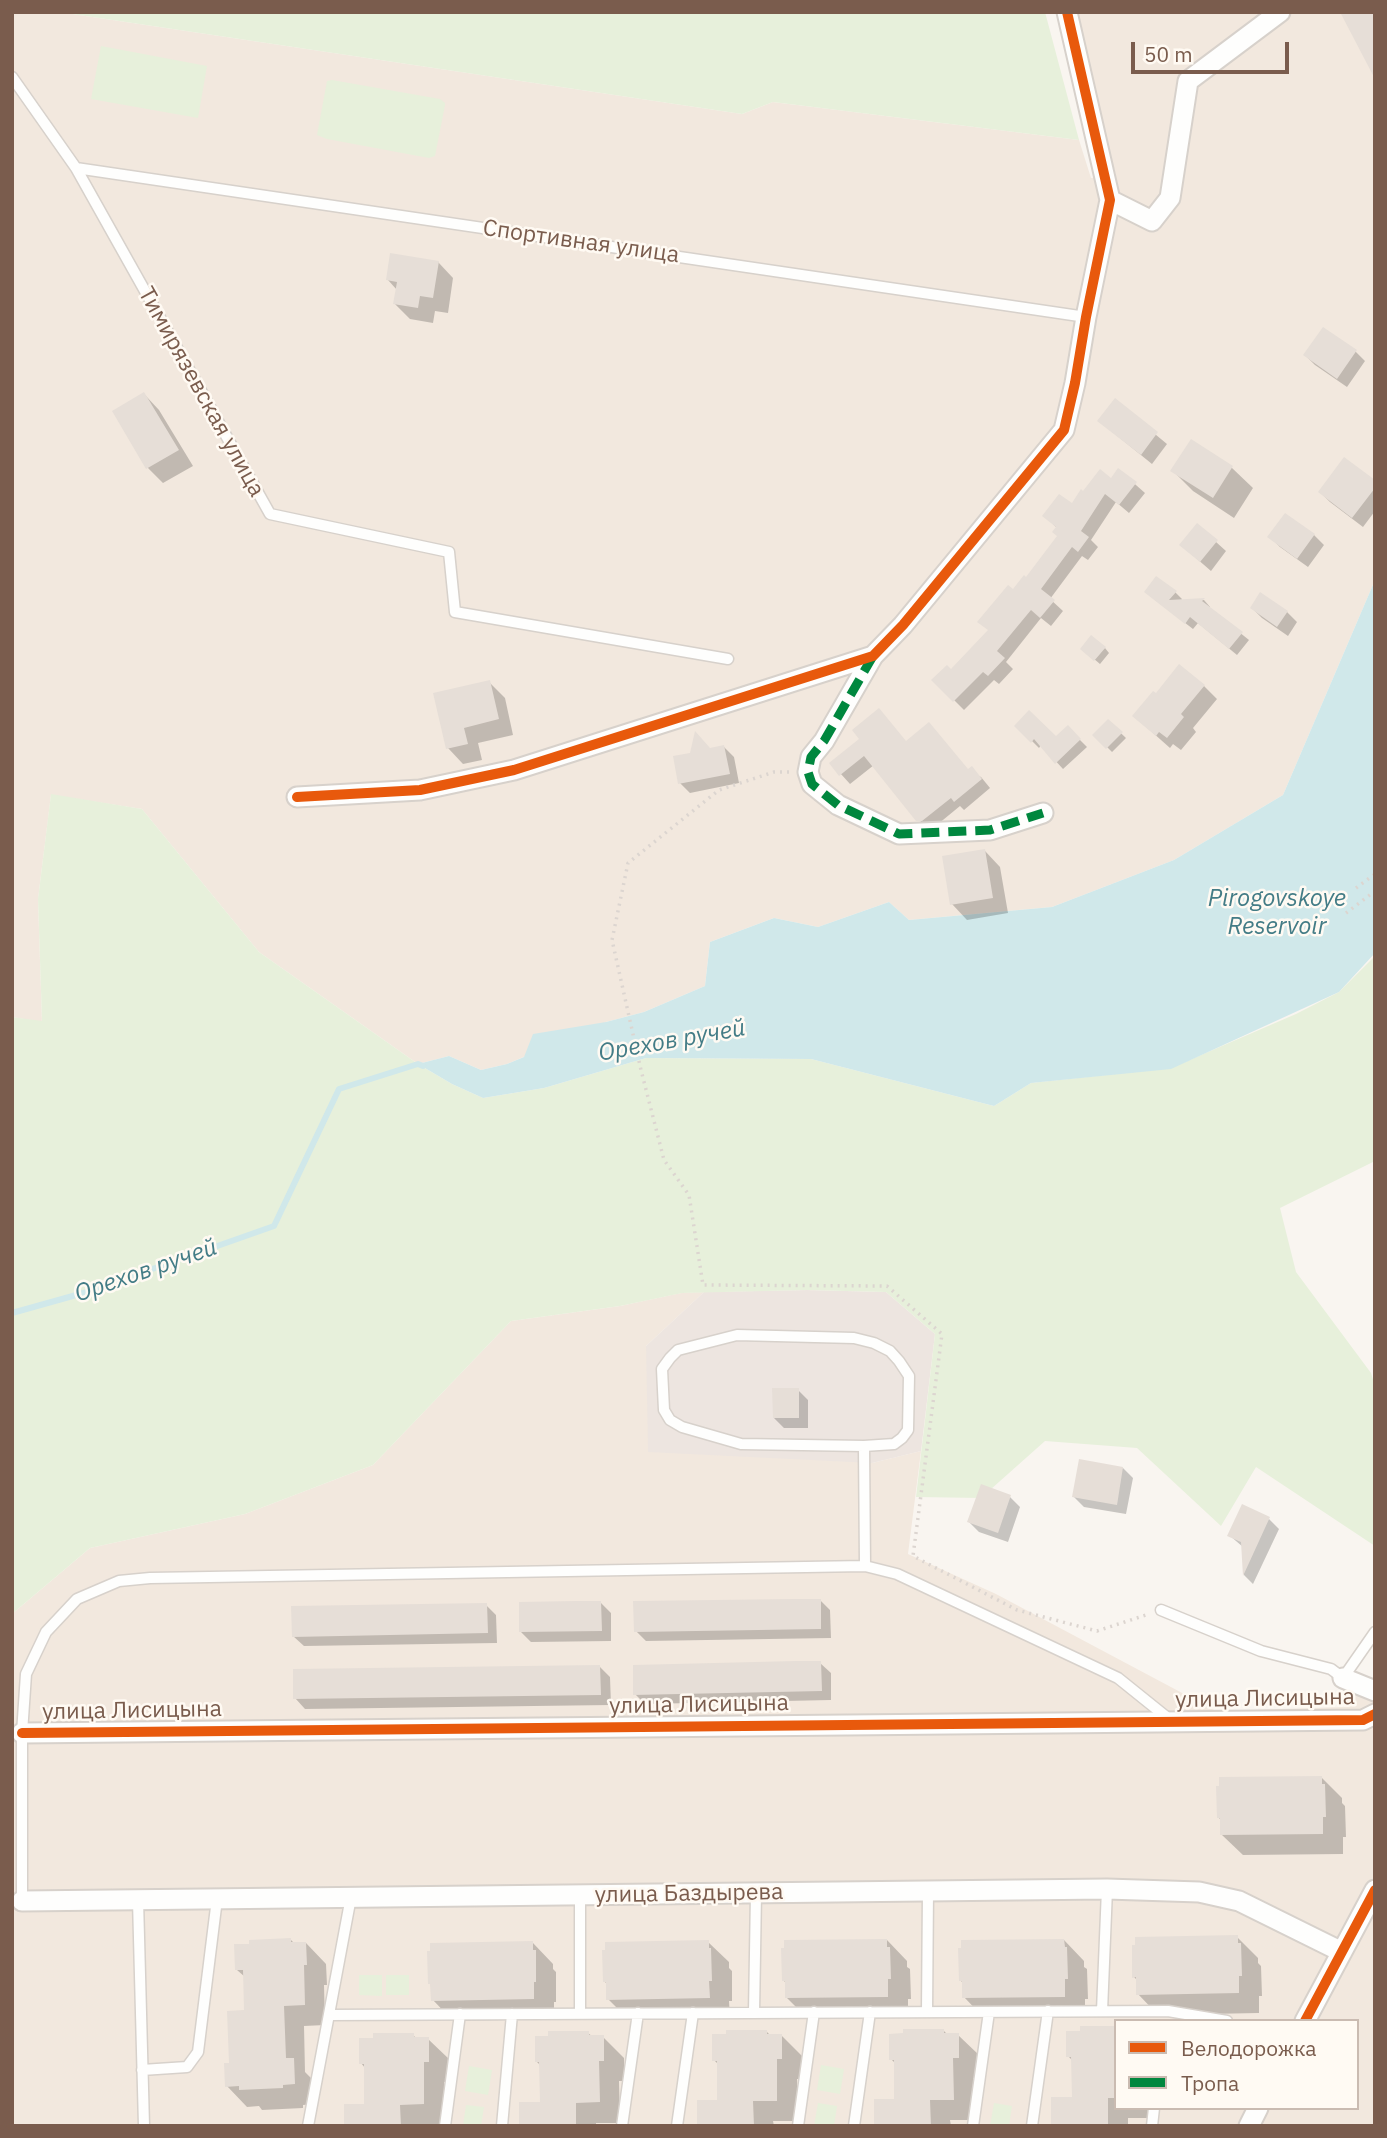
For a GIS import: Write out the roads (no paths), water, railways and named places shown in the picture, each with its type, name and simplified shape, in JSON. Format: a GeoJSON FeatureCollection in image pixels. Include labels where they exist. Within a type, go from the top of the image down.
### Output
{"type":"FeatureCollection","features":[{"type":"Feature","properties":{"kind":"street"},"geometry":{"type":"LineString","coordinates":[[1043,813],[990,830],[899,834],[838,805],[812,784],[808,772],[811,757],[838,719],[873,656],[903,625],[1064,430],[1076,383],[1086,317],[1110,200],[1067,12]]}},
{"type":"Feature","properties":{"kind":"street"},"geometry":{"type":"LineString","coordinates":[[1110,200],[1152,221],[1170,198],[1188,81],[1280,12]]}},
{"type":"Feature","properties":{"kind":"street"},"geometry":{"type":"LineString","coordinates":[[297,797],[420,790],[514,770],[873,656]]}},
{"type":"Feature","properties":{"kind":"street"},"geometry":{"type":"LineString","coordinates":[[1343,1678],[1375,1691]]}},
{"type":"Feature","properties":{"kind":"street","name":"улица Лисицына"},"geometry":{"type":"LineString","coordinates":[[22,1733],[1363,1720],[1375,1714]]}},
{"type":"Feature","properties":{"kind":"street","name":"улица Баздырева"},"geometry":{"type":"LineString","coordinates":[[17,1901],[1107,1889],[1199,1892],[1239,1901],[1342,1952]]}},
{"type":"Feature","properties":{"kind":"street"},"geometry":{"type":"LineString","coordinates":[[1306,2019],[1375,1890]]}},
{"type":"Feature","properties":{"kind":"street"},"geometry":{"type":"LineString","coordinates":[[1249,2126],[1257,2110]]}},
{"type":"Feature","properties":{"kind":"lane","name":"Тимирязевская улица"},"geometry":{"type":"LineString","coordinates":[[12,77],[76,167],[270,514],[449,552],[456,612],[728,659]]}},
{"type":"Feature","properties":{"kind":"lane","name":"Спортивная улица"},"geometry":{"type":"LineString","coordinates":[[76,167],[1086,317]]}},
{"type":"Feature","properties":{"kind":"lane"},"geometry":{"type":"LineString","coordinates":[[737,1335],[854,1338],[874,1343],[890,1351],[909,1376],[908,1430],[894,1444],[864,1446],[741,1444],[682,1427],[670,1420],[664,1410],[662,1369],[678,1350],[737,1335]]}},
{"type":"Feature","properties":{"kind":"lane"},"geometry":{"type":"LineString","coordinates":[[864,1446],[865,1566]]}},
{"type":"Feature","properties":{"kind":"lane"},"geometry":{"type":"LineString","coordinates":[[17,1901],[26,1674],[46,1632],[77,1600],[120,1581],[150,1578],[865,1566],[897,1574],[1118,1678],[1172,1722]]}},
{"type":"Feature","properties":{"kind":"lane"},"geometry":{"type":"LineString","coordinates":[[1161,1610],[1261,1651],[1331,1669],[1343,1678],[1375,1632]]}},
{"type":"Feature","properties":{"kind":"lane"},"geometry":{"type":"LineString","coordinates":[[1102,2011],[1107,1889]]}},
{"type":"Feature","properties":{"kind":"lane"},"geometry":{"type":"LineString","coordinates":[[927,2012],[928,1891]]}},
{"type":"Feature","properties":{"kind":"lane"},"geometry":{"type":"LineString","coordinates":[[754,2013],[756,1893]]}},
{"type":"Feature","properties":{"kind":"lane"},"geometry":{"type":"LineString","coordinates":[[580,1895],[580,2014]]}},
{"type":"Feature","properties":{"kind":"lane"},"geometry":{"type":"LineString","coordinates":[[308,2126],[351,1897]]}},
{"type":"Feature","properties":{"kind":"lane"},"geometry":{"type":"LineString","coordinates":[[142,2070],[187,2067],[198,2052],[217,1899]]}},
{"type":"Feature","properties":{"kind":"lane"},"geometry":{"type":"LineString","coordinates":[[138,1900],[144,2126]]}},
{"type":"Feature","properties":{"kind":"lane"},"geometry":{"type":"LineString","coordinates":[[1032,2126],[1048,2011]]}},
{"type":"Feature","properties":{"kind":"lane"},"geometry":{"type":"LineString","coordinates":[[329,2015],[1102,2011],[1203,2019]]}},
{"type":"Feature","properties":{"kind":"lane"},"geometry":{"type":"LineString","coordinates":[[798,2126],[814,2012]]}},
{"type":"Feature","properties":{"kind":"lane"},"geometry":{"type":"LineString","coordinates":[[854,2126],[870,2012]]}},
{"type":"Feature","properties":{"kind":"lane"},"geometry":{"type":"LineString","coordinates":[[972,2126],[989,2012]]}},
{"type":"Feature","properties":{"kind":"lane"},"geometry":{"type":"LineString","coordinates":[[622,2126],[638,2013]]}},
{"type":"Feature","properties":{"kind":"lane"},"geometry":{"type":"LineString","coordinates":[[677,2126],[692,2013]]}},
{"type":"Feature","properties":{"kind":"lane"},"geometry":{"type":"LineString","coordinates":[[445,2126],[460,2014]]}},
{"type":"Feature","properties":{"kind":"lane"},"geometry":{"type":"LineString","coordinates":[[502,2126],[512,2014]]}},
{"type":"Feature","properties":{"kind":"water","name":"Pirogovskoye Reservoir"},"geometry":{"type":"Polygon","coordinates":[[[1375,580],[1375,953],[1339,992],[1171,1069],[1031,1083],[994,1106],[811,1059],[646,1058],[544,1088],[483,1098],[418,1064],[449,1056],[481,1070],[524,1057],[533,1034],[606,1022],[644,1012],[705,986],[710,942],[774,918],[818,927],[889,902],[909,920],[1052,907],[1174,860],[1283,795],[1375,580]]]}},
{"type":"Feature","properties":{"kind":"waterway","name":"Орехов ручей"},"geometry":{"type":"LineString","coordinates":[[12,1313],[87,1292],[274,1226],[339,1089],[418,1064],[423,1066]]}}]}
